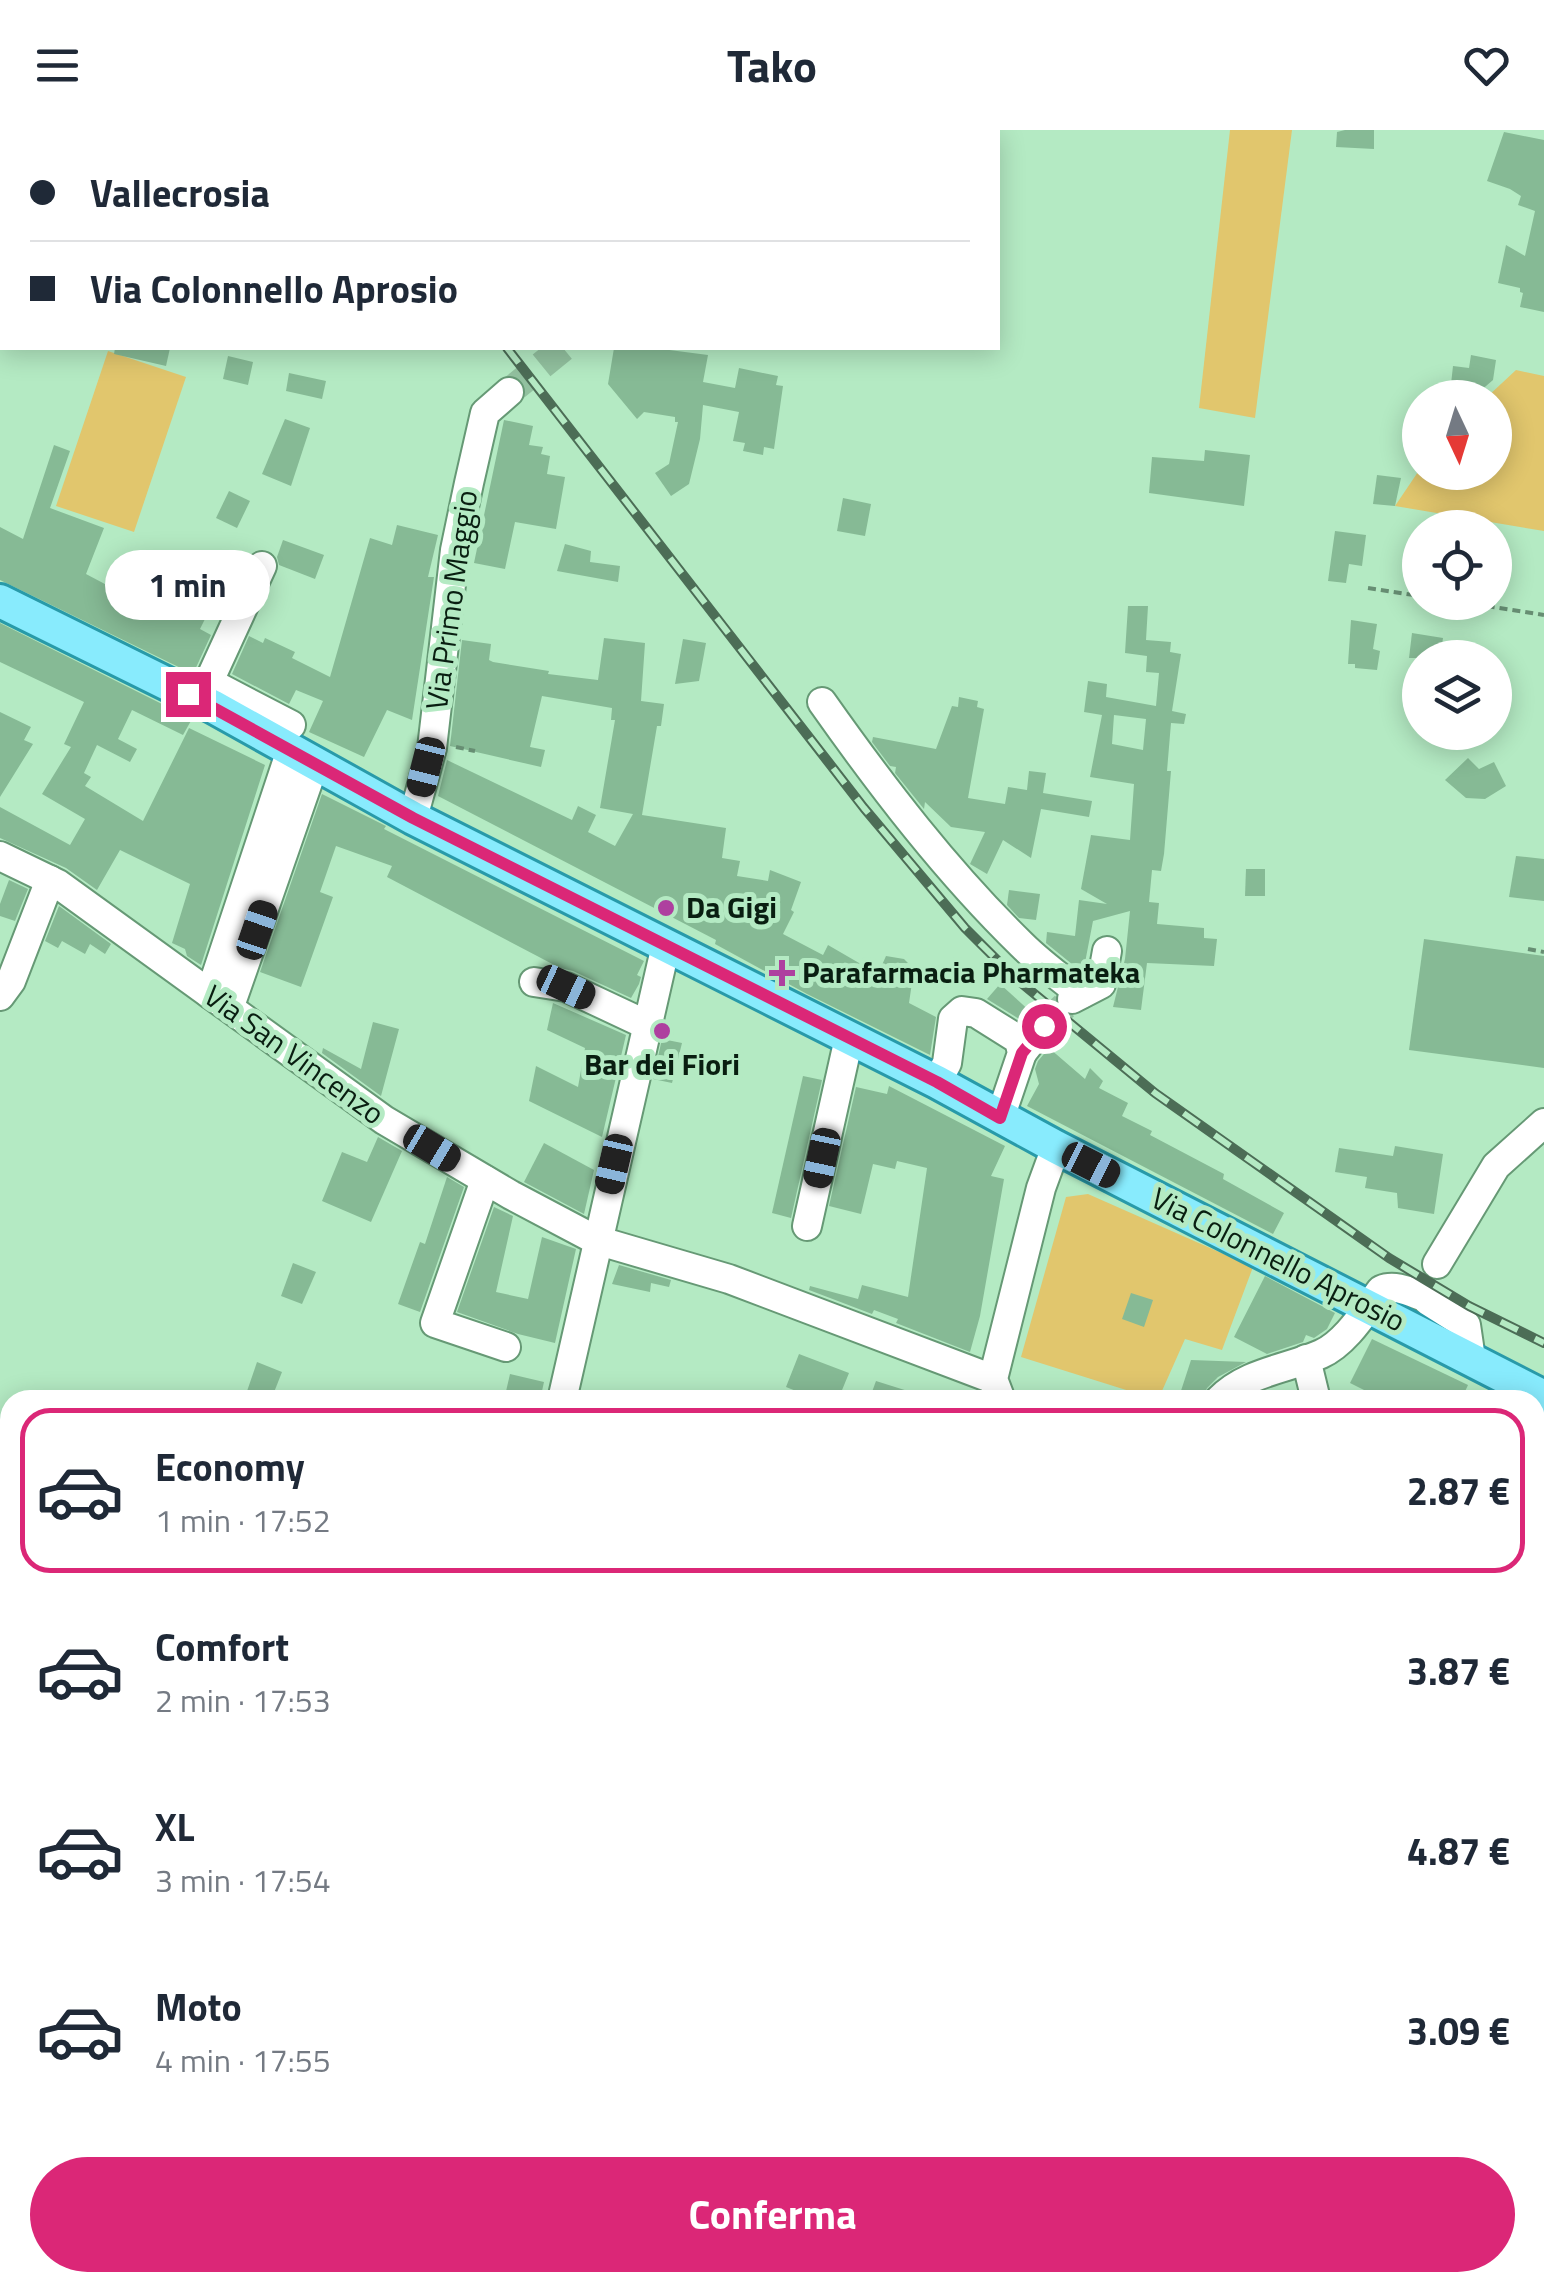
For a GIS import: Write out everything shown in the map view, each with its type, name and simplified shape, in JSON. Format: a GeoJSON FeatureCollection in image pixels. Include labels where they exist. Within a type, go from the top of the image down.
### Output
{"type":"FeatureCollection","features":[{"type":"Feature","properties":{"kind":"main road","name":"Via Colonnello Aprosio"},"geometry":{"type":"LineString","coordinates":[[0,601],[210,694],[413,818],[937,1082],[1525,1390]]}},
{"type":"Feature","properties":{"kind":"street","name":"Via Primo Maggio"},"geometry":{"type":"LineString","coordinates":[[413,818],[432,748],[455,550],[476,448],[484,413],[508,392]]}},
{"type":"Feature","properties":{"kind":"street"},"geometry":{"type":"LineString","coordinates":[[210,694],[262,566]]}},
{"type":"Feature","properties":{"kind":"street"},"geometry":{"type":"LineString","coordinates":[[822,702],[867,767],[926,838],[1022,946],[1076,997],[1100,984],[1107,950]]}},
{"type":"Feature","properties":{"kind":"street"},"geometry":{"type":"LineString","coordinates":[[220,1000],[299,746]]}},
{"type":"Feature","properties":{"kind":"street","name":"Via San Vincenzo"},"geometry":{"type":"LineString","coordinates":[[0,856],[50,880],[384,1120],[596,1240],[729,1279],[997,1390]]}},
{"type":"Feature","properties":{"kind":"street"},"geometry":{"type":"LineString","coordinates":[[0,996],[11,981],[50,880]]}},
{"type":"Feature","properties":{"kind":"street"},"geometry":{"type":"LineString","coordinates":[[564,1390],[666,945]]}},
{"type":"Feature","properties":{"kind":"street"},"geometry":{"type":"LineString","coordinates":[[534,982],[566,987],[647,1025]]}},
{"type":"Feature","properties":{"kind":"street"},"geometry":{"type":"LineString","coordinates":[[937,1082],[947,1062],[953,1019],[962,1011],[976,1014],[1019,1040],[1022,1053]]}},
{"type":"Feature","properties":{"kind":"street"},"geometry":{"type":"LineString","coordinates":[[1000,1118],[1022,1053],[1044,1026]]}},
{"type":"Feature","properties":{"kind":"street"},"geometry":{"type":"LineString","coordinates":[[808,1226],[848,1038]]}},
{"type":"Feature","properties":{"kind":"street"},"geometry":{"type":"LineString","coordinates":[[1427,1283],[1496,1166],[1544,1123]]}},
{"type":"Feature","properties":{"kind":"street"},"geometry":{"type":"LineString","coordinates":[[997,1390],[1041,1188],[1056,1147]]}},
{"type":"Feature","properties":{"kind":"street"},"geometry":{"type":"LineString","coordinates":[[485,1180],[435,1323],[506,1347]]}},
{"type":"Feature","properties":{"kind":"street"},"geometry":{"type":"LineString","coordinates":[[606,1199],[644,1253]]}},
{"type":"Feature","properties":{"kind":"street"},"geometry":{"type":"LineString","coordinates":[[1235,1390],[1263,1373],[1324,1353],[1338,1342],[1381,1290],[1427,1283]]}},
{"type":"Feature","properties":{"kind":"street"},"geometry":{"type":"LineString","coordinates":[[1427,1283],[1468,1328],[1471,1359]]}},
{"type":"Feature","properties":{"kind":"street"},"geometry":{"type":"LineString","coordinates":[[1306,1359],[1314,1390]]}},
{"type":"Feature","properties":{"kind":"path"},"geometry":{"type":"LineString","coordinates":[[1368,588],[1402,593]]}},
{"type":"Feature","properties":{"kind":"path"},"geometry":{"type":"LineString","coordinates":[[1512,610],[1544,615]]}},
{"type":"Feature","properties":{"kind":"path"},"geometry":{"type":"LineString","coordinates":[[1528,949],[1544,952]]}},
{"type":"Feature","properties":{"kind":"shaded area"},"geometry":{"type":"Polygon","coordinates":[[[1230,130],[1292,130],[1255,418],[1199,408],[1230,130]]]}},
{"type":"Feature","properties":{"kind":"shaded area"},"geometry":{"type":"Polygon","coordinates":[[[108,351],[186,377],[134,532],[56,506],[108,351]]]}},
{"type":"Feature","properties":{"kind":"shaded area"},"geometry":{"type":"Polygon","coordinates":[[[1516,370],[1544,376],[1544,531],[1512,526],[1512,510],[1419,510],[1395,506],[1406,490],[1512,490],[1512,380],[1505,380],[1516,370]]]}},
{"type":"Feature","properties":{"kind":"shaded area"},"geometry":{"type":"Polygon","coordinates":[[[1088,1194],[1253,1267],[1222,1350],[1185,1339],[1162,1390],[1126,1390],[1021,1357],[1066,1197],[1088,1194]]]}},
{"type":"Feature","properties":{"kind":"building"},"geometry":{"type":"Polygon","coordinates":[[[1374,130],[1374,149],[1336,147],[1337,132],[1374,130]]]}},
{"type":"Feature","properties":{"kind":"building"},"geometry":{"type":"Polygon","coordinates":[[[1504,132],[1544,140],[1544,312],[1520,307],[1520,288],[1498,283],[1506,245],[1525,256],[1535,211],[1518,205],[1521,196],[1510,189],[1487,181],[1504,132]]]}},
{"type":"Feature","properties":{"kind":"building"},"geometry":{"type":"Polygon","coordinates":[[[115,350],[170,350],[166,366],[114,354],[115,350]]]}},
{"type":"Feature","properties":{"kind":"building"},"geometry":{"type":"Polygon","coordinates":[[[614,350],[708,355],[703,382],[735,388],[739,368],[778,376],[776,385],[783,386],[774,449],[764,447],[763,455],[743,451],[745,443],[733,441],[739,412],[703,405],[689,484],[671,496],[655,473],[669,464],[678,422],[675,417],[644,412],[637,419],[608,384],[614,350]]]}},
{"type":"Feature","properties":{"kind":"building"},"geometry":{"type":"Polygon","coordinates":[[[1471,355],[1496,360],[1493,380],[1451,380],[1453,366],[1469,368],[1471,355]]]}},
{"type":"Feature","properties":{"kind":"building"},"geometry":{"type":"Polygon","coordinates":[[[228,356],[253,362],[248,385],[223,379],[228,356]]]}},
{"type":"Feature","properties":{"kind":"building"},"geometry":{"type":"Polygon","coordinates":[[[289,373],[326,381],[322,399],[286,391],[289,373]]]}},
{"type":"Feature","properties":{"kind":"building"},"geometry":{"type":"Polygon","coordinates":[[[285,419],[310,428],[291,486],[262,474],[285,419]]]}},
{"type":"Feature","properties":{"kind":"building"},"geometry":{"type":"Polygon","coordinates":[[[504,420],[533,426],[529,445],[543,447],[541,454],[550,456],[547,474],[565,477],[556,529],[515,522],[505,569],[474,563],[504,420]]]}},
{"type":"Feature","properties":{"kind":"building"},"geometry":{"type":"Polygon","coordinates":[[[54,445],[70,451],[50,508],[104,528],[86,574],[167,617],[184,584],[175,579],[185,560],[201,568],[206,559],[229,571],[200,629],[211,635],[193,674],[0,580],[0,527],[23,539],[54,445]]]}},
{"type":"Feature","properties":{"kind":"building"},"geometry":{"type":"Polygon","coordinates":[[[1205,450],[1250,455],[1244,506],[1149,493],[1152,457],[1204,461],[1205,450]]]}},
{"type":"Feature","properties":{"kind":"building"},"geometry":{"type":"Polygon","coordinates":[[[1377,475],[1401,478],[1395,506],[1373,504],[1377,475]]]}},
{"type":"Feature","properties":{"kind":"building"},"geometry":{"type":"Polygon","coordinates":[[[229,491],[250,501],[237,528],[216,518],[229,491]]]}},
{"type":"Feature","properties":{"kind":"building"},"geometry":{"type":"Polygon","coordinates":[[[843,498],[871,504],[865,536],[837,531],[843,498]]]}},
{"type":"Feature","properties":{"kind":"building"},"geometry":{"type":"Polygon","coordinates":[[[397,525],[438,535],[428,577],[434,577],[412,720],[387,710],[364,757],[309,732],[323,701],[296,690],[289,704],[232,674],[249,636],[263,643],[265,638],[295,652],[292,658],[330,677],[370,538],[392,545],[397,525]]]}},
{"type":"Feature","properties":{"kind":"building"},"geometry":{"type":"Polygon","coordinates":[[[1335,531],[1366,535],[1362,566],[1349,564],[1346,583],[1328,581],[1335,531]]]}},
{"type":"Feature","properties":{"kind":"building"},"geometry":{"type":"Polygon","coordinates":[[[283,540],[324,555],[315,579],[279,565],[277,557],[283,540]]]}},
{"type":"Feature","properties":{"kind":"building"},"geometry":{"type":"Polygon","coordinates":[[[565,544],[591,551],[590,562],[620,566],[618,582],[557,571],[565,544]]]}},
{"type":"Feature","properties":{"kind":"building"},"geometry":{"type":"Polygon","coordinates":[[[1128,606],[1148,606],[1146,640],[1171,642],[1170,652],[1181,654],[1172,711],[1186,714],[1184,724],[1171,723],[1164,854],[1161,871],[1152,870],[1149,902],[1159,903],[1157,924],[1204,928],[1204,938],[1217,939],[1214,966],[1147,963],[1141,1010],[1113,1007],[1125,959],[1130,911],[1093,921],[1083,973],[1046,943],[1047,932],[1075,936],[1079,900],[1107,904],[1081,889],[1091,835],[1130,840],[1134,784],[1090,777],[1102,715],[1084,712],[1088,681],[1107,684],[1106,697],[1156,706],[1159,673],[1146,672],[1147,656],[1125,653],[1128,606]],[[1114,715],[1112,744],[1143,750],[1146,719],[1114,715]]]}},
{"type":"Feature","properties":{"kind":"building"},"geometry":{"type":"Polygon","coordinates":[[[1351,620],[1377,624],[1373,649],[1380,651],[1377,670],[1348,664],[1351,620]]]}},
{"type":"Feature","properties":{"kind":"building"},"geometry":{"type":"Polygon","coordinates":[[[0,623],[192,719],[183,735],[132,710],[118,739],[137,749],[130,762],[97,745],[84,773],[91,777],[85,786],[143,821],[189,728],[265,765],[201,965],[187,956],[185,949],[172,943],[190,884],[120,850],[97,890],[66,868],[0,838],[0,807],[70,845],[85,819],[42,794],[71,747],[64,744],[84,702],[0,662],[0,623]]]}},
{"type":"Feature","properties":{"kind":"building"},"geometry":{"type":"Polygon","coordinates":[[[1412,633],[1443,638],[1443,640],[1411,640],[1412,633]]]}},
{"type":"Feature","properties":{"kind":"building"},"geometry":{"type":"Polygon","coordinates":[[[604,638],[645,643],[641,701],[664,704],[642,815],[726,828],[722,858],[740,861],[737,876],[768,881],[770,870],[801,882],[791,910],[794,912],[783,934],[823,955],[828,945],[878,974],[886,956],[904,959],[914,969],[909,1003],[936,1017],[930,1055],[807,994],[715,944],[716,940],[438,796],[447,760],[572,820],[578,806],[596,815],[588,832],[615,846],[633,814],[600,808],[615,720],[611,720],[612,708],[542,696],[530,747],[545,750],[541,767],[450,746],[462,640],[491,644],[489,660],[493,662],[598,680],[604,638]]]}},
{"type":"Feature","properties":{"kind":"building"},"geometry":{"type":"Polygon","coordinates":[[[683,639],[706,643],[699,681],[675,684],[683,639]]]}},
{"type":"Feature","properties":{"kind":"building"},"geometry":{"type":"Polygon","coordinates":[[[959,697],[978,701],[977,707],[984,709],[968,798],[1005,804],[1008,787],[1027,790],[1029,771],[1046,773],[1043,793],[1092,801],[1089,817],[1041,809],[1031,858],[1003,840],[987,874],[970,864],[985,832],[951,827],[925,802],[924,809],[895,773],[896,767],[890,766],[872,742],[873,737],[936,749],[952,706],[958,707],[959,697]]]}},
{"type":"Feature","properties":{"kind":"building"},"geometry":{"type":"Polygon","coordinates":[[[0,712],[31,727],[24,740],[33,744],[0,797],[0,712]]]}},
{"type":"Feature","properties":{"kind":"building"},"geometry":{"type":"Polygon","coordinates":[[[1468,758],[1479,769],[1494,762],[1506,786],[1485,799],[1466,798],[1445,780],[1468,758]]]}},
{"type":"Feature","properties":{"kind":"building"},"geometry":{"type":"Polygon","coordinates":[[[322,794],[644,961],[631,998],[560,968],[387,877],[392,866],[336,846],[320,892],[333,897],[301,987],[260,972],[322,794]]]}},
{"type":"Feature","properties":{"kind":"building"},"geometry":{"type":"Polygon","coordinates":[[[1516,856],[1544,859],[1544,901],[1509,897],[1516,856]]]}},
{"type":"Feature","properties":{"kind":"building"},"geometry":{"type":"Polygon","coordinates":[[[1246,869],[1265,869],[1265,896],[1245,896],[1246,869]]]}},
{"type":"Feature","properties":{"kind":"building"},"geometry":{"type":"Polygon","coordinates":[[[9,880],[28,889],[15,921],[0,916],[9,880]]]}},
{"type":"Feature","properties":{"kind":"building"},"geometry":{"type":"Polygon","coordinates":[[[1009,890],[1040,894],[1036,920],[1019,918],[1007,905],[1009,890]]]}},
{"type":"Feature","properties":{"kind":"building"},"geometry":{"type":"Polygon","coordinates":[[[59,906],[111,944],[105,954],[90,944],[85,954],[62,941],[58,948],[45,941],[59,906]]]}},
{"type":"Feature","properties":{"kind":"building"},"geometry":{"type":"Polygon","coordinates":[[[1424,939],[1544,956],[1544,1068],[1409,1050],[1424,939]]]}},
{"type":"Feature","properties":{"kind":"building"},"geometry":{"type":"Polygon","coordinates":[[[1000,984],[1032,1013],[1024,1022],[987,999],[1000,984]]]}},
{"type":"Feature","properties":{"kind":"building"},"geometry":{"type":"Polygon","coordinates":[[[553,1003],[626,1035],[602,1137],[529,1101],[536,1066],[578,1087],[585,1048],[547,1030],[553,1003]]]}},
{"type":"Feature","properties":{"kind":"building"},"geometry":{"type":"Polygon","coordinates":[[[373,1022],[399,1029],[381,1096],[322,1053],[323,1048],[361,1069],[373,1022]]]}},
{"type":"Feature","properties":{"kind":"building"},"geometry":{"type":"Polygon","coordinates":[[[662,1039],[682,1043],[672,1083],[653,1079],[662,1039]]]}},
{"type":"Feature","properties":{"kind":"building"},"geometry":{"type":"Polygon","coordinates":[[[1049,1048],[1085,1079],[1090,1068],[1103,1081],[1099,1088],[1128,1103],[1122,1116],[1284,1213],[1273,1234],[1027,1106],[1039,1084],[1035,1069],[1038,1061],[1049,1048]]]}},
{"type":"Feature","properties":{"kind":"building"},"geometry":{"type":"Polygon","coordinates":[[[803,1076],[822,1080],[791,1218],[772,1213],[803,1076]]]}},
{"type":"Feature","properties":{"kind":"building"},"geometry":{"type":"Polygon","coordinates":[[[889,1086],[1005,1146],[991,1176],[1004,1179],[970,1352],[896,1323],[898,1319],[874,1310],[872,1314],[809,1290],[810,1286],[858,1299],[862,1285],[908,1297],[927,1168],[897,1161],[895,1169],[873,1164],[861,1214],[829,1206],[856,1087],[887,1094],[889,1086]]]}},
{"type":"Feature","properties":{"kind":"building"},"geometry":{"type":"Polygon","coordinates":[[[378,1137],[402,1151],[371,1222],[322,1201],[342,1152],[367,1162],[378,1137]]]}},
{"type":"Feature","properties":{"kind":"building"},"geometry":{"type":"Polygon","coordinates":[[[544,1143],[594,1170],[584,1214],[524,1182],[544,1143]]]}},
{"type":"Feature","properties":{"kind":"building"},"geometry":{"type":"Polygon","coordinates":[[[1395,1146],[1443,1154],[1434,1214],[1398,1208],[1397,1193],[1365,1188],[1367,1177],[1335,1172],[1339,1148],[1393,1156],[1395,1146]]]}},
{"type":"Feature","properties":{"kind":"building"},"geometry":{"type":"Polygon","coordinates":[[[447,1177],[464,1187],[420,1312],[398,1304],[420,1242],[425,1244],[447,1177]]]}},
{"type":"Feature","properties":{"kind":"building"},"geometry":{"type":"Polygon","coordinates":[[[494,1207],[513,1216],[496,1292],[528,1299],[542,1237],[576,1249],[555,1343],[457,1312],[494,1207]]]}},
{"type":"Feature","properties":{"kind":"building"},"geometry":{"type":"Polygon","coordinates":[[[293,1263],[316,1272],[302,1304],[281,1296],[293,1263]]]}},
{"type":"Feature","properties":{"kind":"building"},"geometry":{"type":"Polygon","coordinates":[[[619,1265],[671,1280],[669,1287],[651,1283],[650,1292],[612,1284],[619,1265]]]}},
{"type":"Feature","properties":{"kind":"building"},"geometry":{"type":"Polygon","coordinates":[[[1265,1276],[1335,1313],[1327,1329],[1314,1338],[1306,1335],[1303,1342],[1267,1354],[1234,1337],[1265,1276]]]}},
{"type":"Feature","properties":{"kind":"building"},"geometry":{"type":"Polygon","coordinates":[[[1131,1293],[1153,1300],[1144,1327],[1122,1319],[1131,1293]]]}},
{"type":"Feature","properties":{"kind":"building"},"geometry":{"type":"Polygon","coordinates":[[[1372,1339],[1468,1385],[1466,1390],[1364,1390],[1350,1383],[1372,1339]]]}},
{"type":"Feature","properties":{"kind":"building"},"geometry":{"type":"Polygon","coordinates":[[[799,1354],[849,1373],[842,1390],[786,1387],[799,1354]]]}},
{"type":"Feature","properties":{"kind":"building"},"geometry":{"type":"Polygon","coordinates":[[[1191,1360],[1246,1362],[1218,1377],[1206,1390],[1181,1390],[1191,1360]]]}},
{"type":"Feature","properties":{"kind":"building"},"geometry":{"type":"Polygon","coordinates":[[[257,1362],[282,1372],[275,1390],[247,1390],[257,1362]]]}},
{"type":"Feature","properties":{"kind":"building"},"geometry":{"type":"Polygon","coordinates":[[[510,1374],[544,1382],[542,1390],[506,1390],[510,1374]]]}},
{"type":"Feature","properties":{"kind":"building"},"geometry":{"type":"Polygon","coordinates":[[[876,1381],[905,1390],[873,1390],[876,1381]]]}},
{"type":"Feature","properties":{"kind":"tunnel"},"geometry":{"type":"LineString","coordinates":[[509,392],[561,350]]}},
{"type":"Feature","properties":{"kind":"tunnel"},"geometry":{"type":"LineString","coordinates":[[1044,1025],[1072,999]]}},
{"type":"Feature","properties":{"kind":"railway"},"geometry":{"type":"LineString","coordinates":[[509,350],[864,808],[965,928],[1014,977],[1155,1093],[1389,1258],[1469,1306],[1544,1343]]}},
{"type":"Feature","properties":{"kind":"place","name":"Da Gigi"},"geometry":{"type":"Point","coordinates":[666,908]}},
{"type":"Feature","properties":{"kind":"place","name":"Parafarmacia Pharmateka"},"geometry":{"type":"Point","coordinates":[782,973]}},
{"type":"Feature","properties":{"kind":"place","name":"Bar dei Fiori"},"geometry":{"type":"Point","coordinates":[662,1031]}},
{"type":"Feature","properties":{"kind":"route"},"geometry":{"type":"LineString","coordinates":[[188,694],[413,818],[937,1082],[1000,1118],[1022,1053],[1044,1026]]}}]}
